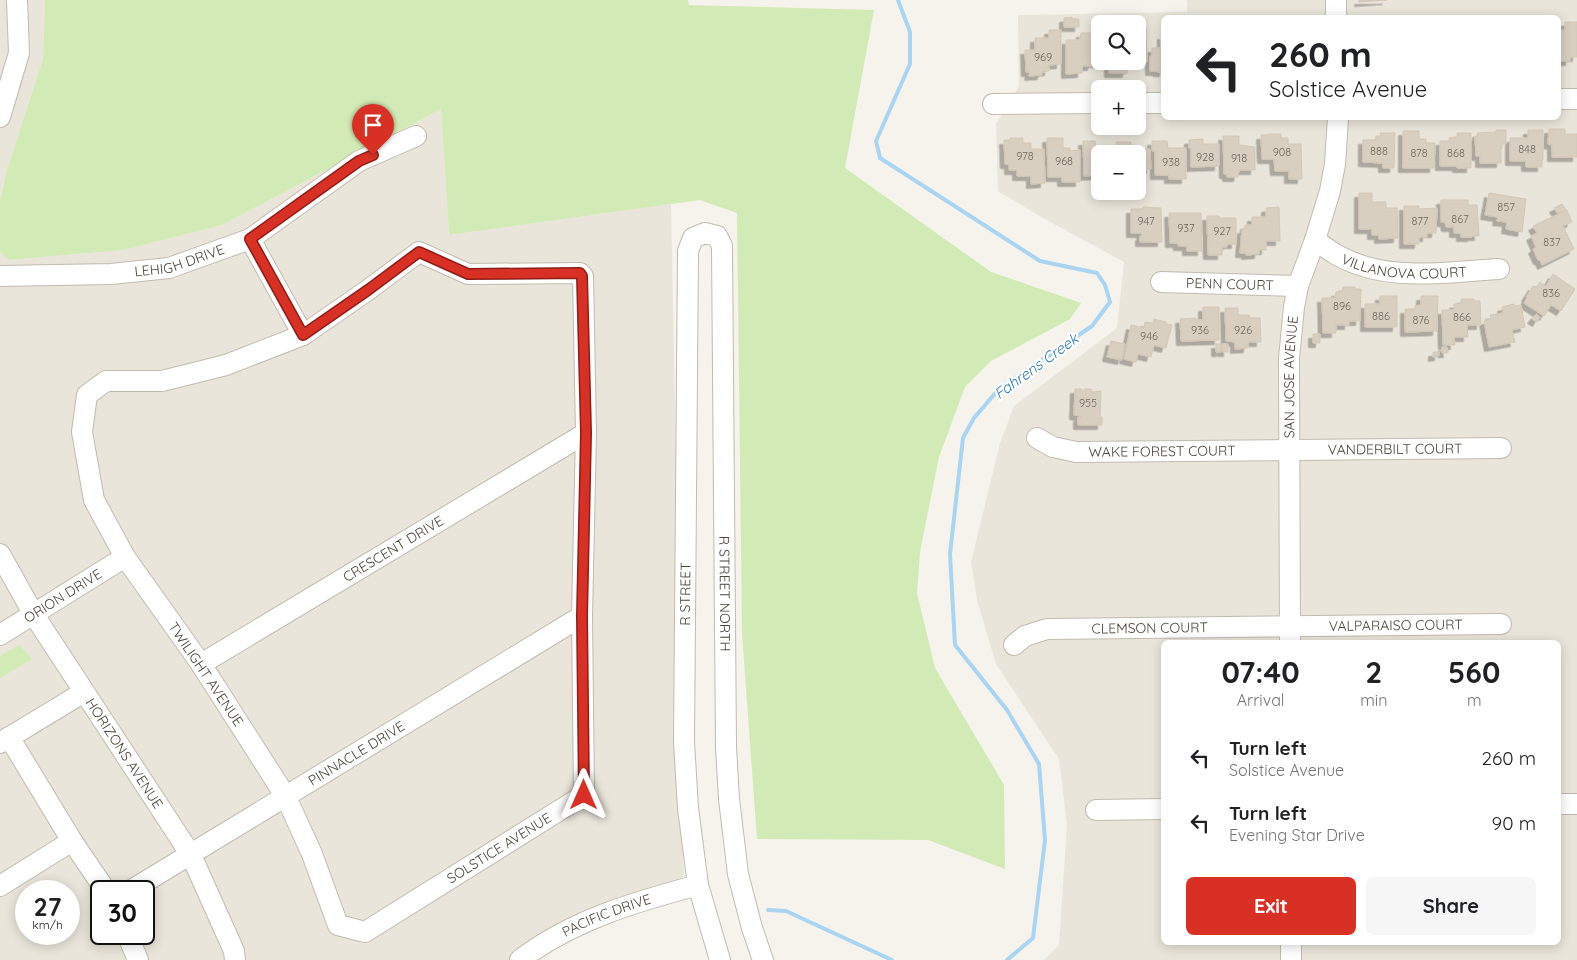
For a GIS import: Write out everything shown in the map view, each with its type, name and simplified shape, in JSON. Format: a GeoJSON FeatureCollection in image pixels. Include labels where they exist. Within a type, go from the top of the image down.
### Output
{"type":"FeatureCollection","features":[{"type":"Feature","properties":{"kind":"street"},"geometry":{"type":"LineString","coordinates":[[0,117],[19,53],[18,0]]}},
{"type":"Feature","properties":{"kind":"street"},"geometry":{"type":"LineString","coordinates":[[1336,0],[1336,15]]}},
{"type":"Feature","properties":{"kind":"street"},"geometry":{"type":"LineString","coordinates":[[1561,99],[1577,99]]}},
{"type":"Feature","properties":{"kind":"street"},"geometry":{"type":"LineString","coordinates":[[993,104],[1091,103]]}},
{"type":"Feature","properties":{"kind":"street"},"geometry":{"type":"LineString","coordinates":[[1146,103],[1161,103]]}},
{"type":"Feature","properties":{"kind":"street","name":"SAN JOSE AVENUE"},"geometry":{"type":"LineString","coordinates":[[1290,634],[1289,358],[1298,286],[1330,191],[1335,164],[1338,120]]}},
{"type":"Feature","properties":{"kind":"street","name":"LEHIGH DRIVE"},"geometry":{"type":"LineString","coordinates":[[0,276],[111,274],[169,268],[250,239],[359,161],[416,136]]}},
{"type":"Feature","properties":{"kind":"street","name":"R STREET"},"geometry":{"type":"LineString","coordinates":[[705,232],[693,238],[688,251],[684,742],[688,808],[698,885],[720,960]]}},
{"type":"Feature","properties":{"kind":"street","name":"R STREET NORTH"},"geometry":{"type":"LineString","coordinates":[[705,232],[717,236],[722,246],[726,747],[729,799],[738,874],[752,928],[763,960]]}},
{"type":"Feature","properties":{"kind":"street"},"geometry":{"type":"LineString","coordinates":[[250,239],[303,335]]}},
{"type":"Feature","properties":{"kind":"street","name":"VILLANOVA COURT"},"geometry":{"type":"LineString","coordinates":[[1315,240],[1338,255],[1359,265],[1377,270],[1403,274],[1499,269]]}},
{"type":"Feature","properties":{"kind":"street","name":"SOLSTICE AVENUE"},"geometry":{"type":"LineString","coordinates":[[303,335],[419,252],[468,274],[580,273],[582,276],[586,433],[582,616],[584,795],[365,932]]}},
{"type":"Feature","properties":{"kind":"street","name":"PENN COURT"},"geometry":{"type":"LineString","coordinates":[[1161,282],[1298,286]]}},
{"type":"Feature","properties":{"kind":"street","name":"TWILIGHT AVENUE"},"geometry":{"type":"LineString","coordinates":[[303,335],[226,365],[162,380],[106,381],[87,395],[82,432],[94,500],[125,557],[201,664],[286,797],[312,854],[338,926],[365,932]]}},
{"type":"Feature","properties":{"kind":"street","name":"CRESCENT DRIVE"},"geometry":{"type":"LineString","coordinates":[[201,664],[586,433]]}},
{"type":"Feature","properties":{"kind":"street","name":"WAKE FOREST COURT"},"geometry":{"type":"LineString","coordinates":[[1037,438],[1053,447],[1076,452],[1289,451]]}},
{"type":"Feature","properties":{"kind":"street","name":"VANDERBILT COURT"},"geometry":{"type":"LineString","coordinates":[[1289,451],[1501,448]]}},
{"type":"Feature","properties":{"kind":"street","name":"HORIZONS AVENUE"},"geometry":{"type":"LineString","coordinates":[[0,554],[34,614],[191,855],[234,952],[235,960]]}},
{"type":"Feature","properties":{"kind":"street","name":"ORION DRIVE"},"geometry":{"type":"LineString","coordinates":[[0,635],[125,557]]}},
{"type":"Feature","properties":{"kind":"street","name":"PINNACLE DRIVE"},"geometry":{"type":"LineString","coordinates":[[149,880],[582,616]]}},
{"type":"Feature","properties":{"kind":"street","name":"VALPARAISO COURT"},"geometry":{"type":"LineString","coordinates":[[1290,634],[1501,624]]}},
{"type":"Feature","properties":{"kind":"street","name":"CLEMSON COURT"},"geometry":{"type":"LineString","coordinates":[[1014,645],[1025,636],[1048,629],[1290,634]]}},
{"type":"Feature","properties":{"kind":"street"},"geometry":{"type":"LineString","coordinates":[[84,692],[4,740],[99,880]]}},
{"type":"Feature","properties":{"kind":"street"},"geometry":{"type":"LineString","coordinates":[[1561,804],[1577,804]]}},
{"type":"Feature","properties":{"kind":"street"},"geometry":{"type":"LineString","coordinates":[[1096,810],[1161,809]]}},
{"type":"Feature","properties":{"kind":"street"},"geometry":{"type":"LineString","coordinates":[[0,886],[72,841]]}},
{"type":"Feature","properties":{"kind":"street","name":"PACIFIC DRIVE"},"geometry":{"type":"LineString","coordinates":[[520,960],[536,948],[585,921],[639,901],[698,885]]}},
{"type":"Feature","properties":{"kind":"street"},"geometry":{"type":"LineString","coordinates":[[132,945],[138,960]]}},
{"type":"Feature","properties":{"kind":"street"},"geometry":{"type":"LineString","coordinates":[[1291,945],[1291,960]]}},
{"type":"Feature","properties":{"kind":"shaded area"},"geometry":{"type":"Polygon","coordinates":[[[0,0],[45,0],[43,59],[6,173],[0,201],[0,0]]]}},
{"type":"Feature","properties":{"kind":"shaded area"},"geometry":{"type":"Polygon","coordinates":[[[1187,0],[1577,0],[1577,960],[1044,960],[1059,945],[1067,825],[1059,759],[996,664],[977,600],[971,562],[1000,443],[1014,406],[1117,328],[1124,262],[998,191],[996,124],[1019,86],[1018,15],[1187,12],[1187,0]]]}},
{"type":"Feature","properties":{"kind":"shaded area"},"geometry":{"type":"Polygon","coordinates":[[[441,109],[449,235],[671,204],[684,876],[530,960],[0,960],[0,252],[8,260],[123,250],[222,225],[441,109]]]}},
{"type":"Feature","properties":{"kind":"green space"},"geometry":{"type":"Polygon","coordinates":[[[45,0],[688,0],[689,5],[874,10],[845,168],[991,272],[1081,303],[1070,319],[991,361],[965,387],[939,457],[920,552],[917,593],[935,668],[1004,785],[1005,869],[928,840],[757,839],[742,634],[737,213],[700,200],[449,235],[441,109],[222,225],[123,250],[8,260],[0,252],[0,201],[6,173],[43,59],[45,0]]]}},
{"type":"Feature","properties":{"kind":"green space"},"geometry":{"type":"Polygon","coordinates":[[[19,645],[32,659],[0,678],[0,656],[19,645]]]}},
{"type":"Feature","properties":{"kind":"building"},"geometry":{"type":"Polygon","coordinates":[[[1359,0],[1387,0],[1359,2],[1359,0]]]}},
{"type":"Feature","properties":{"kind":"building"},"geometry":{"type":"Polygon","coordinates":[[[1072,17],[1072,19],[1079,19],[1079,27],[1064,27],[1064,18],[1072,17]]]}},
{"type":"Feature","properties":{"kind":"building"},"geometry":{"type":"Polygon","coordinates":[[[1565,22],[1577,22],[1577,57],[1570,57],[1570,61],[1561,61],[1561,30],[1565,30],[1565,22]]]}},
{"type":"Feature","properties":{"kind":"building"},"geometry":{"type":"Polygon","coordinates":[[[1146,28],[1147,62],[1146,62],[1146,28]]]}},
{"type":"Feature","properties":{"kind":"building"},"geometry":{"type":"Polygon","coordinates":[[[1049,30],[1061,30],[1061,64],[1049,65],[1049,71],[1042,72],[1042,75],[1029,76],[1030,72],[1026,72],[1025,50],[1035,50],[1035,38],[1049,38],[1049,30]]]}},
{"type":"Feature","properties":{"kind":"building"},"geometry":{"type":"Polygon","coordinates":[[[1081,33],[1091,33],[1091,66],[1082,66],[1082,73],[1066,74],[1066,40],[1080,40],[1081,33]]]}},
{"type":"Feature","properties":{"kind":"building"},"geometry":{"type":"Polygon","coordinates":[[[1152,48],[1161,48],[1161,72],[1150,71],[1152,48]]]}},
{"type":"Feature","properties":{"kind":"building"},"geometry":{"type":"Polygon","coordinates":[[[1109,70],[1127,70],[1127,73],[1109,73],[1109,70]]]}},
{"type":"Feature","properties":{"kind":"building"},"geometry":{"type":"Polygon","coordinates":[[[1549,129],[1565,129],[1565,134],[1577,134],[1577,157],[1552,157],[1552,145],[1548,144],[1549,129]]]}},
{"type":"Feature","properties":{"kind":"building"},"geometry":{"type":"Polygon","coordinates":[[[1496,130],[1506,130],[1506,144],[1501,144],[1501,163],[1480,163],[1480,156],[1476,156],[1475,137],[1477,133],[1496,132],[1496,130]]]}},
{"type":"Feature","properties":{"kind":"building"},"geometry":{"type":"Polygon","coordinates":[[[1528,130],[1543,130],[1542,167],[1526,167],[1526,161],[1510,161],[1510,138],[1528,138],[1528,130]]]}},
{"type":"Feature","properties":{"kind":"building"},"geometry":{"type":"Polygon","coordinates":[[[1403,131],[1419,131],[1419,139],[1426,139],[1426,143],[1435,143],[1434,168],[1403,168],[1403,131]]]}},
{"type":"Feature","properties":{"kind":"building"},"geometry":{"type":"Polygon","coordinates":[[[1380,133],[1395,133],[1394,168],[1383,168],[1383,163],[1363,162],[1363,140],[1376,140],[1376,136],[1381,136],[1380,133]]]}},
{"type":"Feature","properties":{"kind":"building"},"geometry":{"type":"Polygon","coordinates":[[[1457,133],[1471,133],[1471,168],[1440,166],[1440,141],[1449,141],[1449,138],[1457,137],[1457,133]]]}},
{"type":"Feature","properties":{"kind":"building"},"geometry":{"type":"Polygon","coordinates":[[[1281,134],[1281,138],[1288,138],[1288,144],[1301,144],[1302,179],[1289,179],[1289,171],[1275,171],[1274,159],[1262,159],[1261,135],[1281,134]]]}},
{"type":"Feature","properties":{"kind":"building"},"geometry":{"type":"Polygon","coordinates":[[[1223,136],[1239,136],[1239,145],[1255,147],[1255,170],[1239,170],[1238,177],[1227,177],[1227,174],[1224,174],[1223,136]]]}},
{"type":"Feature","properties":{"kind":"building"},"geometry":{"type":"Polygon","coordinates":[[[1010,138],[1023,138],[1023,143],[1031,143],[1031,149],[1044,149],[1045,183],[1031,184],[1031,176],[1017,176],[1017,170],[1009,170],[1009,164],[1005,164],[1004,140],[1010,140],[1010,138]]]}},
{"type":"Feature","properties":{"kind":"building"},"geometry":{"type":"Polygon","coordinates":[[[1047,138],[1063,138],[1063,148],[1070,148],[1070,151],[1080,150],[1080,182],[1062,182],[1062,177],[1048,177],[1047,138]]]}},
{"type":"Feature","properties":{"kind":"building"},"geometry":{"type":"Polygon","coordinates":[[[1203,139],[1203,144],[1219,144],[1219,166],[1191,167],[1189,140],[1203,139]]]}},
{"type":"Feature","properties":{"kind":"building"},"geometry":{"type":"Polygon","coordinates":[[[1083,141],[1095,141],[1096,145],[1091,145],[1091,176],[1084,176],[1083,141]]]}},
{"type":"Feature","properties":{"kind":"building"},"geometry":{"type":"Polygon","coordinates":[[[1152,141],[1167,141],[1168,148],[1186,148],[1186,179],[1169,179],[1169,175],[1155,175],[1155,151],[1152,151],[1152,141]]]}},
{"type":"Feature","properties":{"kind":"building"},"geometry":{"type":"Polygon","coordinates":[[[1116,142],[1131,142],[1131,145],[1116,145],[1116,142]]]}},
{"type":"Feature","properties":{"kind":"building"},"geometry":{"type":"Polygon","coordinates":[[[1146,149],[1150,149],[1151,169],[1146,169],[1146,149]]]}},
{"type":"Feature","properties":{"kind":"building"},"geometry":{"type":"Polygon","coordinates":[[[1359,193],[1372,193],[1372,202],[1386,202],[1386,208],[1397,208],[1398,238],[1379,239],[1379,235],[1372,235],[1372,229],[1359,229],[1359,193]]]}},
{"type":"Feature","properties":{"kind":"building"},"geometry":{"type":"Polygon","coordinates":[[[1489,193],[1526,199],[1522,232],[1506,229],[1507,222],[1497,221],[1498,217],[1485,215],[1489,193]]]}},
{"type":"Feature","properties":{"kind":"building"},"geometry":{"type":"Polygon","coordinates":[[[1441,200],[1468,200],[1468,205],[1477,205],[1479,236],[1461,237],[1461,233],[1454,233],[1454,227],[1446,227],[1445,222],[1441,222],[1441,200]]]}},
{"type":"Feature","properties":{"kind":"building"},"geometry":{"type":"Polygon","coordinates":[[[1562,204],[1566,210],[1558,214],[1554,208],[1562,204]]]}},
{"type":"Feature","properties":{"kind":"building"},"geometry":{"type":"Polygon","coordinates":[[[1404,206],[1419,206],[1419,209],[1437,208],[1436,233],[1427,233],[1427,237],[1419,237],[1419,244],[1404,244],[1404,206]]]}},
{"type":"Feature","properties":{"kind":"building"},"geometry":{"type":"Polygon","coordinates":[[[1143,207],[1161,208],[1162,242],[1140,242],[1141,233],[1131,233],[1131,209],[1143,209],[1143,207]]]}},
{"type":"Feature","properties":{"kind":"building"},"geometry":{"type":"Polygon","coordinates":[[[1279,207],[1280,241],[1266,241],[1266,250],[1259,250],[1259,254],[1246,255],[1246,253],[1240,253],[1242,229],[1245,229],[1245,225],[1252,225],[1252,217],[1266,217],[1266,208],[1279,207]]]}},
{"type":"Feature","properties":{"kind":"building"},"geometry":{"type":"Polygon","coordinates":[[[1567,210],[1572,222],[1563,226],[1574,249],[1542,265],[1533,249],[1536,247],[1531,236],[1537,233],[1533,226],[1567,210]]]}},
{"type":"Feature","properties":{"kind":"building"},"geometry":{"type":"Polygon","coordinates":[[[1169,213],[1201,213],[1202,251],[1187,251],[1187,246],[1178,246],[1178,243],[1170,243],[1169,213]]]}},
{"type":"Feature","properties":{"kind":"building"},"geometry":{"type":"Polygon","coordinates":[[[1207,216],[1236,218],[1236,244],[1227,244],[1227,247],[1222,247],[1222,255],[1208,255],[1207,216]]]}},
{"type":"Feature","properties":{"kind":"building"},"geometry":{"type":"Polygon","coordinates":[[[1553,274],[1575,289],[1561,311],[1551,305],[1544,316],[1524,303],[1533,286],[1536,288],[1540,282],[1546,286],[1553,274]]]}},
{"type":"Feature","properties":{"kind":"building"},"geometry":{"type":"Polygon","coordinates":[[[1343,287],[1361,289],[1360,321],[1349,321],[1349,325],[1336,325],[1336,333],[1323,333],[1322,298],[1335,298],[1336,292],[1342,292],[1343,287]]]}},
{"type":"Feature","properties":{"kind":"building"},"geometry":{"type":"Polygon","coordinates":[[[1380,296],[1397,296],[1397,327],[1365,327],[1365,304],[1380,304],[1380,296]]]}},
{"type":"Feature","properties":{"kind":"building"},"geometry":{"type":"Polygon","coordinates":[[[1421,296],[1438,296],[1437,331],[1405,332],[1405,309],[1415,309],[1415,306],[1421,305],[1421,296]]]}},
{"type":"Feature","properties":{"kind":"building"},"geometry":{"type":"Polygon","coordinates":[[[1461,299],[1480,301],[1481,325],[1467,325],[1468,337],[1454,337],[1455,345],[1443,345],[1442,310],[1454,310],[1454,304],[1461,303],[1461,299]]]}},
{"type":"Feature","properties":{"kind":"building"},"geometry":{"type":"Polygon","coordinates":[[[1514,304],[1515,306],[1521,305],[1525,327],[1512,330],[1515,342],[1489,347],[1484,321],[1491,319],[1490,315],[1503,313],[1502,307],[1514,304]]]}},
{"type":"Feature","properties":{"kind":"building"},"geometry":{"type":"Polygon","coordinates":[[[1203,307],[1219,307],[1219,340],[1181,341],[1180,319],[1196,318],[1196,320],[1203,320],[1203,307]]]}},
{"type":"Feature","properties":{"kind":"building"},"geometry":{"type":"Polygon","coordinates":[[[1225,308],[1238,308],[1238,315],[1260,318],[1261,342],[1248,342],[1248,348],[1235,349],[1235,342],[1226,341],[1225,308]]]}},
{"type":"Feature","properties":{"kind":"building"},"geometry":{"type":"Polygon","coordinates":[[[1536,314],[1540,317],[1537,322],[1532,319],[1536,314]]]}},
{"type":"Feature","properties":{"kind":"building"},"geometry":{"type":"Polygon","coordinates":[[[1154,319],[1172,325],[1166,348],[1154,345],[1151,357],[1138,354],[1136,362],[1124,359],[1131,325],[1144,328],[1145,322],[1153,323],[1154,319]]]}},
{"type":"Feature","properties":{"kind":"building"},"geometry":{"type":"Polygon","coordinates":[[[1313,334],[1320,334],[1320,343],[1313,343],[1313,334]]]}},
{"type":"Feature","properties":{"kind":"building"},"geometry":{"type":"Polygon","coordinates":[[[1111,341],[1125,344],[1122,360],[1107,357],[1111,341]]]}},
{"type":"Feature","properties":{"kind":"building"},"geometry":{"type":"Polygon","coordinates":[[[1216,344],[1221,344],[1221,352],[1216,352],[1216,344]]]}},
{"type":"Feature","properties":{"kind":"building"},"geometry":{"type":"Polygon","coordinates":[[[1222,344],[1228,344],[1228,352],[1222,352],[1222,344]]]}},
{"type":"Feature","properties":{"kind":"building"},"geometry":{"type":"Polygon","coordinates":[[[1442,347],[1447,347],[1448,353],[1442,353],[1442,347]]]}},
{"type":"Feature","properties":{"kind":"building"},"geometry":{"type":"Polygon","coordinates":[[[1433,352],[1439,352],[1439,356],[1433,357],[1433,352]]]}},
{"type":"Feature","properties":{"kind":"building"},"geometry":{"type":"Polygon","coordinates":[[[1075,389],[1082,389],[1081,391],[1084,391],[1084,389],[1090,389],[1092,392],[1101,391],[1100,417],[1102,417],[1102,425],[1078,425],[1078,417],[1081,416],[1074,415],[1075,389]]]}},
{"type":"Feature","properties":{"kind":"waterway","name":"Fahrens Creek"},"geometry":{"type":"LineString","coordinates":[[898,0],[910,32],[910,64],[876,141],[880,158],[1040,261],[1097,273],[1105,285],[1110,302],[1092,326],[998,390],[974,418],[963,438],[950,554],[955,645],[1007,710],[1039,764],[1045,840],[1033,938],[1007,960]]}},
{"type":"Feature","properties":{"kind":"waterway","name":"Fahrens Creek"},"geometry":{"type":"LineString","coordinates":[[768,910],[786,911],[892,960]]}},
{"type":"Feature","properties":{"kind":"route"},"geometry":{"type":"LineString","coordinates":[[373,155],[359,161],[250,239],[303,335],[419,252],[468,274],[580,273],[582,276],[586,433],[582,616],[584,795]]}}]}
